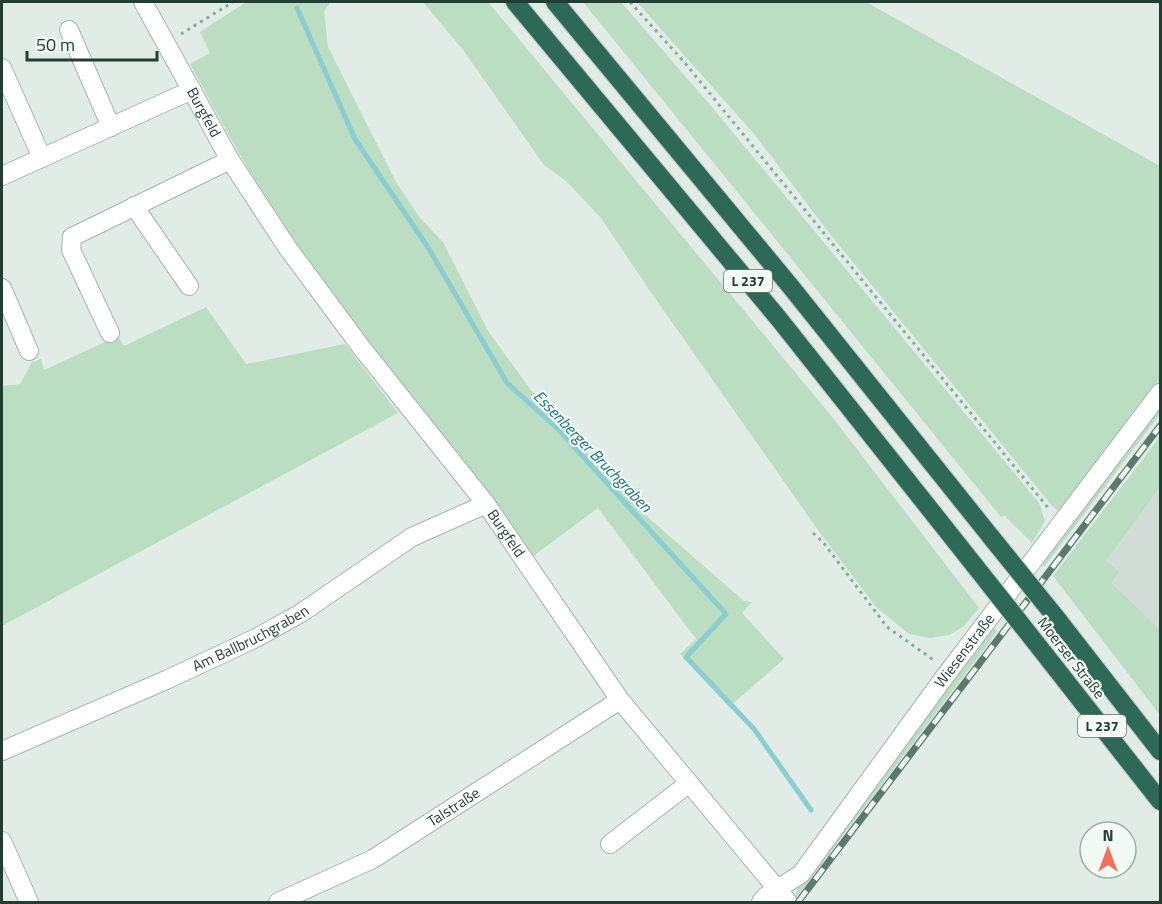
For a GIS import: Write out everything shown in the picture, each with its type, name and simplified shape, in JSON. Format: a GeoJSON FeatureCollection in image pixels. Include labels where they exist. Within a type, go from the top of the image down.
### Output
{"type":"FeatureCollection","features":[{"type":"Feature","properties":{"kind":"highway","name":"Moerser Straße"},"geometry":{"type":"LineString","coordinates":[[515,2],[772,310],[1161,801]]}},
{"type":"Feature","properties":{"kind":"highway","name":"Moerser Straße"},"geometry":{"type":"LineString","coordinates":[[555,2],[791,286],[1161,751]]}},
{"type":"Feature","properties":{"kind":"street","name":"Burgfeld"},"geometry":{"type":"LineString","coordinates":[[143,2],[230,160],[293,256],[486,504],[620,700],[783,896]]}},
{"type":"Feature","properties":{"kind":"street"},"geometry":{"type":"LineString","coordinates":[[69,30],[111,127]]}},
{"type":"Feature","properties":{"kind":"street"},"geometry":{"type":"LineString","coordinates":[[2,68],[42,158]]}},
{"type":"Feature","properties":{"kind":"street"},"geometry":{"type":"LineString","coordinates":[[2,176],[192,90]]}},
{"type":"Feature","properties":{"kind":"street"},"geometry":{"type":"LineString","coordinates":[[110,333],[70,250],[72,237],[230,160]]}},
{"type":"Feature","properties":{"kind":"street"},"geometry":{"type":"LineString","coordinates":[[134,207],[189,286]]}},
{"type":"Feature","properties":{"kind":"street"},"geometry":{"type":"LineString","coordinates":[[2,288],[29,351]]}},
{"type":"Feature","properties":{"kind":"street","name":"Wiesenstraße"},"geometry":{"type":"LineString","coordinates":[[761,903],[783,896],[801,874],[950,670],[1161,393]]}},
{"type":"Feature","properties":{"kind":"street","name":"Am Ballbruchgraben"},"geometry":{"type":"LineString","coordinates":[[2,751],[256,638],[301,613],[412,537],[486,504]]}},
{"type":"Feature","properties":{"kind":"street","name":"Talstraße"},"geometry":{"type":"LineString","coordinates":[[278,903],[310,897],[620,700]]}},
{"type":"Feature","properties":{"kind":"street"},"geometry":{"type":"LineString","coordinates":[[610,844],[688,784]]}},
{"type":"Feature","properties":{"kind":"street"},"geometry":{"type":"LineString","coordinates":[[2,841],[29,903]]}},
{"type":"Feature","properties":{"kind":"path"},"geometry":{"type":"LineString","coordinates":[[166,44],[233,2]]}},
{"type":"Feature","properties":{"kind":"path"},"geometry":{"type":"LineString","coordinates":[[630,2],[685,63],[1062,525]]}},
{"type":"Feature","properties":{"kind":"path"},"geometry":{"type":"LineString","coordinates":[[813,533],[830,551],[887,627],[950,670]]}},
{"type":"Feature","properties":{"kind":"shaded area"},"geometry":{"type":"Polygon","coordinates":[[[1160,487],[1160,630],[1110,583],[1106,561],[1160,487]]]}},
{"type":"Feature","properties":{"kind":"green space"},"geometry":{"type":"Polygon","coordinates":[[[246,2],[330,2],[324,12],[328,47],[396,182],[420,218],[443,242],[488,331],[531,390],[568,427],[591,457],[651,520],[744,601],[752,602],[742,613],[784,659],[729,707],[680,654],[696,639],[598,508],[532,557],[293,241],[252,176],[190,64],[210,53],[200,32],[246,2]]]}},
{"type":"Feature","properties":{"kind":"green space"},"geometry":{"type":"Polygon","coordinates":[[[423,2],[488,2],[833,418],[979,608],[963,627],[949,635],[930,638],[909,634],[876,607],[818,530],[601,218],[567,182],[544,165],[463,50],[423,2]]]}},
{"type":"Feature","properties":{"kind":"green space"},"geometry":{"type":"Polygon","coordinates":[[[583,2],[621,2],[711,106],[1039,503],[1045,521],[1032,543],[1004,515],[1001,517],[583,2]]]}},
{"type":"Feature","properties":{"kind":"green space"},"geometry":{"type":"Polygon","coordinates":[[[637,2],[866,2],[1160,166],[1160,384],[1065,510],[1059,511],[1053,507],[830,234],[755,135],[637,2]]]}},
{"type":"Feature","properties":{"kind":"green space"},"geometry":{"type":"Polygon","coordinates":[[[206,307],[246,364],[345,344],[398,413],[2,626],[2,386],[20,384],[32,362],[41,359],[44,370],[118,336],[124,346],[206,307]]]}},
{"type":"Feature","properties":{"kind":"green space"},"geometry":{"type":"Polygon","coordinates":[[[1160,404],[1160,414],[1044,567],[1041,562],[1160,404]]]}},
{"type":"Feature","properties":{"kind":"green space"},"geometry":{"type":"Polygon","coordinates":[[[1160,437],[1160,487],[1106,561],[1119,572],[1111,583],[1160,630],[1160,715],[1053,576],[1160,437]]]}},
{"type":"Feature","properties":{"kind":"green space"},"geometry":{"type":"Polygon","coordinates":[[[993,626],[997,632],[796,898],[797,886],[993,626]]]}},
{"type":"Feature","properties":{"kind":"waterway","name":"Essenberger Bruchgraben"},"geometry":{"type":"LineString","coordinates":[[297,8],[355,139],[429,249],[507,383],[558,429],[726,614],[686,657],[754,729],[811,810]]}},
{"type":"Feature","properties":{"kind":"railway"},"geometry":{"type":"LineString","coordinates":[[798,902],[1160,426]]}}]}
